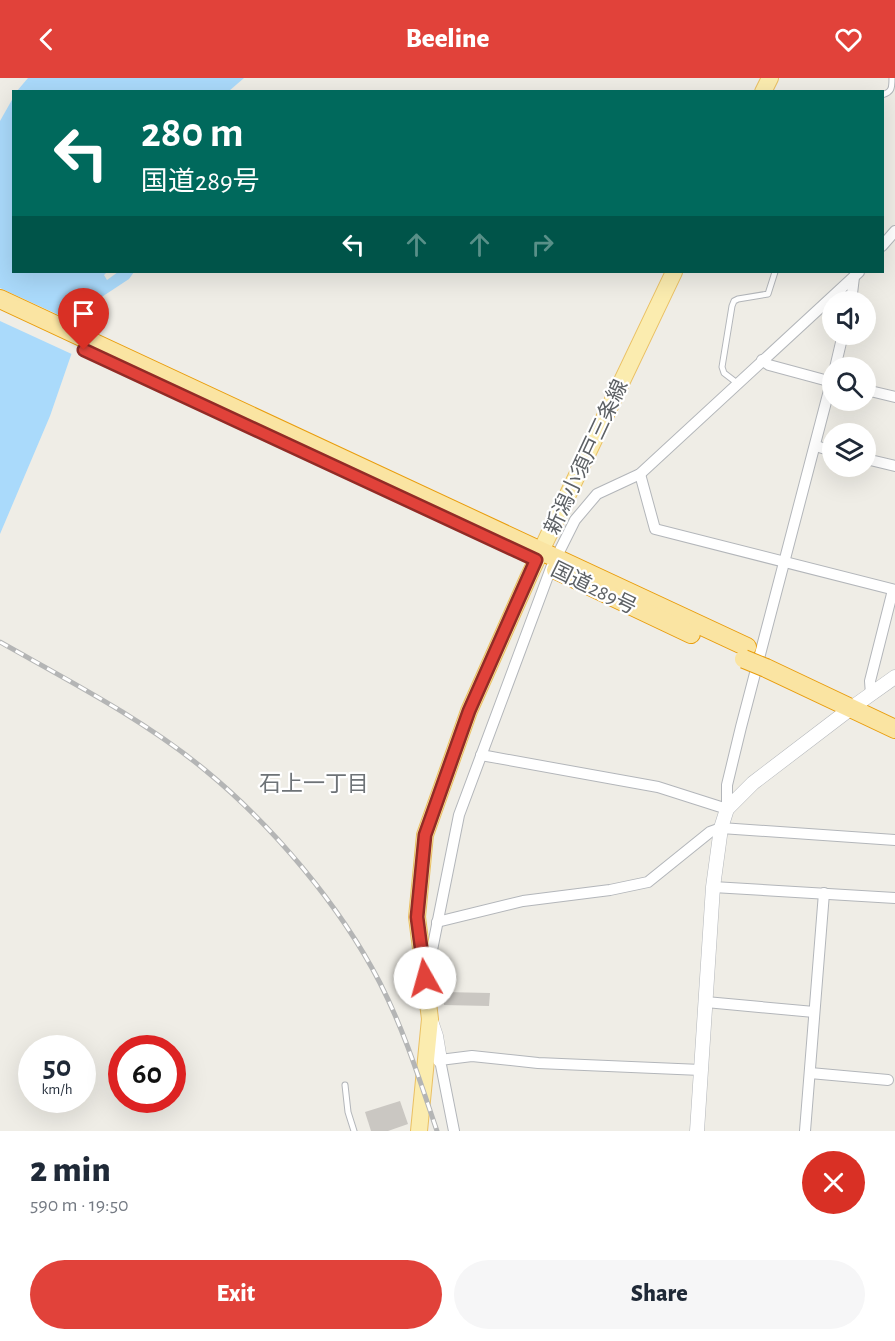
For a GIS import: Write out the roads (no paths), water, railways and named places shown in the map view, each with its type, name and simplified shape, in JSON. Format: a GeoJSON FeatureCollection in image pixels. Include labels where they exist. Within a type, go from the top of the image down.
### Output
{"type":"FeatureCollection","features":[{"type":"Feature","properties":{"kind":"highway","name":"国道289号"},"geometry":{"type":"LineString","coordinates":[[0,299],[746,653],[895,716]]}},
{"type":"Feature","properties":{"kind":"highway","name":"国道289号"},"geometry":{"type":"LineString","coordinates":[[0,311],[540,556]]}},
{"type":"Feature","properties":{"kind":"highway","name":"国道289号"},"geometry":{"type":"LineString","coordinates":[[861,701],[895,729]]}},
{"type":"Feature","properties":{"kind":"main road","name":"新潟小須戸三条線"},"geometry":{"type":"LineString","coordinates":[[419,1131],[430,1019],[417,917],[425,835],[469,711],[674,273]]}},
{"type":"Feature","properties":{"kind":"street"},"geometry":{"type":"LineString","coordinates":[[884,244],[895,231]]}},
{"type":"Feature","properties":{"kind":"street"},"geometry":{"type":"LineString","coordinates":[[853,291],[856,274]]}},
{"type":"Feature","properties":{"kind":"street"},"geometry":{"type":"LineString","coordinates":[[454,1131],[436,1036],[430,1019],[433,997],[432,950],[459,815],[481,755],[540,556],[597,494],[640,474],[856,274]]}},
{"type":"Feature","properties":{"kind":"street"},"geometry":{"type":"LineString","coordinates":[[762,360],[769,365],[822,378]]}},
{"type":"Feature","properties":{"kind":"street"},"geometry":{"type":"LineString","coordinates":[[876,392],[895,397]]}},
{"type":"Feature","properties":{"kind":"street"},"geometry":{"type":"LineString","coordinates":[[697,1131],[713,887],[721,828],[727,809],[729,773],[825,411]]}},
{"type":"Feature","properties":{"kind":"street"},"geometry":{"type":"LineString","coordinates":[[816,446],[822,448]]}},
{"type":"Feature","properties":{"kind":"street"},"geometry":{"type":"LineString","coordinates":[[876,461],[895,466]]}},
{"type":"Feature","properties":{"kind":"street"},"geometry":{"type":"LineString","coordinates":[[640,474],[655,529],[894,590],[870,681],[861,701]]}},
{"type":"Feature","properties":{"kind":"street"},"geometry":{"type":"LineString","coordinates":[[727,809],[753,783],[895,677]]}},
{"type":"Feature","properties":{"kind":"street"},"geometry":{"type":"LineString","coordinates":[[481,755],[658,787],[727,809]]}},
{"type":"Feature","properties":{"kind":"street"},"geometry":{"type":"LineString","coordinates":[[437,922],[523,900],[610,890],[648,882],[710,832],[721,828],[895,840]]}},
{"type":"Feature","properties":{"kind":"street"},"geometry":{"type":"LineString","coordinates":[[713,887],[895,898]]}},
{"type":"Feature","properties":{"kind":"street"},"geometry":{"type":"LineString","coordinates":[[805,1131],[824,894]]}},
{"type":"Feature","properties":{"kind":"street"},"geometry":{"type":"LineString","coordinates":[[706,1002],[814,1012]]}},
{"type":"Feature","properties":{"kind":"street"},"geometry":{"type":"LineString","coordinates":[[440,1060],[472,1056],[538,1062],[701,1070]]}},
{"type":"Feature","properties":{"kind":"street"},"geometry":{"type":"LineString","coordinates":[[810,1073],[888,1080]]}},
{"type":"Feature","properties":{"kind":"lane"},"geometry":{"type":"LineString","coordinates":[[884,94],[892,90],[892,78]]}},
{"type":"Feature","properties":{"kind":"lane"},"geometry":{"type":"LineString","coordinates":[[737,383],[724,373],[722,367],[732,306],[738,299],[768,294],[775,273]]}},
{"type":"Feature","properties":{"kind":"lane"},"geometry":{"type":"LineString","coordinates":[[345,1085],[348,1112],[354,1131]]}},
{"type":"Feature","properties":{"kind":"water"},"geometry":{"type":"Polygon","coordinates":[[[28,78],[244,78],[230,90],[18,90],[28,78]]]}},
{"type":"Feature","properties":{"kind":"water"},"geometry":{"type":"Polygon","coordinates":[[[12,100],[12,273],[106,273],[104,275],[107,280],[117,273],[133,273],[129,279],[88,306],[50,416],[0,534],[0,121],[12,100]]]}},
{"type":"Feature","properties":{"kind":"railway"},"geometry":{"type":"LineString","coordinates":[[0,642],[105,702],[181,751],[230,792],[279,841],[325,896],[364,954],[380,983],[404,1037],[437,1131]]}},
{"type":"Feature","properties":{"kind":"district","name":"石上一丁目"},"geometry":{"type":"Point","coordinates":[314,783]}}]}
